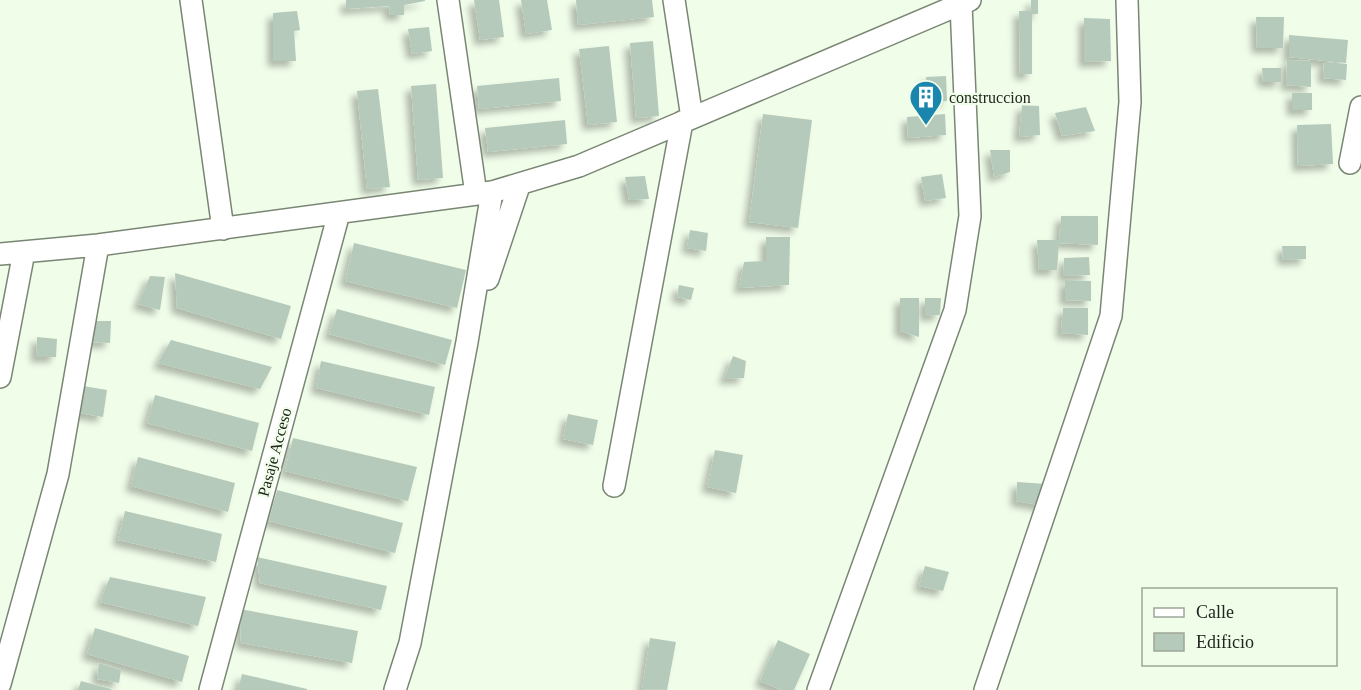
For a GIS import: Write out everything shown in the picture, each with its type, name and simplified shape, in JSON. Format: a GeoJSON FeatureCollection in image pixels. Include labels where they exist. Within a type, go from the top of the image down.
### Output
{"type":"FeatureCollection","features":[{"type":"Feature","properties":{"kind":"street"},"geometry":{"type":"LineString","coordinates":[[191,0],[223,229]]}},
{"type":"Feature","properties":{"kind":"street"},"geometry":{"type":"LineString","coordinates":[[395,690],[410,643],[467,342],[484,193],[448,0]]}},
{"type":"Feature","properties":{"kind":"street"},"geometry":{"type":"LineString","coordinates":[[614,486],[687,120],[674,0]]}},
{"type":"Feature","properties":{"kind":"street"},"geometry":{"type":"LineString","coordinates":[[985,690],[1111,316],[1130,102],[1127,0]]}},
{"type":"Feature","properties":{"kind":"street"},"geometry":{"type":"LineString","coordinates":[[0,254],[98,245],[223,229],[484,193],[519,186],[579,166],[965,2],[970,216],[955,310],[818,690]]}},
{"type":"Feature","properties":{"kind":"street"},"geometry":{"type":"LineString","coordinates":[[1350,163],[1361,107]]}},
{"type":"Feature","properties":{"kind":"street"},"geometry":{"type":"LineString","coordinates":[[467,342],[519,186]]}},
{"type":"Feature","properties":{"kind":"street","name":"Pasaje Acceso"},"geometry":{"type":"LineString","coordinates":[[210,690],[339,213]]}},
{"type":"Feature","properties":{"kind":"street"},"geometry":{"type":"LineString","coordinates":[[0,684],[58,474],[98,245]]}},
{"type":"Feature","properties":{"kind":"street"},"geometry":{"type":"LineString","coordinates":[[0,377],[24,252]]}},
{"type":"Feature","properties":{"kind":"building"},"geometry":{"type":"Polygon","coordinates":[[[346,0],[425,1],[404,5],[404,15],[390,15],[389,6],[346,9],[346,0]]]}},
{"type":"Feature","properties":{"kind":"building"},"geometry":{"type":"Polygon","coordinates":[[[474,0],[499,0],[504,37],[480,40],[474,0]]]}},
{"type":"Feature","properties":{"kind":"building"},"geometry":{"type":"Polygon","coordinates":[[[521,0],[547,0],[552,30],[526,34],[521,0]]]}},
{"type":"Feature","properties":{"kind":"building"},"geometry":{"type":"Polygon","coordinates":[[[576,0],[652,0],[654,17],[578,25],[576,0]]]}},
{"type":"Feature","properties":{"kind":"building"},"geometry":{"type":"Polygon","coordinates":[[[1031,0],[1038,0],[1038,14],[1032,14],[1032,74],[1020,74],[1019,11],[1031,11],[1031,0]]]}},
{"type":"Feature","properties":{"kind":"building"},"geometry":{"type":"Polygon","coordinates":[[[297,11],[300,30],[294,31],[296,61],[273,61],[273,13],[297,11]]]}},
{"type":"Feature","properties":{"kind":"building"},"geometry":{"type":"Polygon","coordinates":[[[1256,17],[1284,17],[1283,48],[1257,48],[1256,17]]]}},
{"type":"Feature","properties":{"kind":"building"},"geometry":{"type":"Polygon","coordinates":[[[1084,18],[1110,19],[1111,61],[1084,62],[1084,18]]]}},
{"type":"Feature","properties":{"kind":"building"},"geometry":{"type":"Polygon","coordinates":[[[429,27],[432,51],[412,54],[408,29],[429,27]]]}},
{"type":"Feature","properties":{"kind":"building"},"geometry":{"type":"Polygon","coordinates":[[[1289,35],[1348,40],[1346,63],[1289,57],[1289,35]]]}},
{"type":"Feature","properties":{"kind":"building"},"geometry":{"type":"Polygon","coordinates":[[[653,41],[659,116],[636,118],[630,43],[653,41]]]}},
{"type":"Feature","properties":{"kind":"building"},"geometry":{"type":"Polygon","coordinates":[[[609,46],[617,122],[588,125],[579,49],[609,46]]]}},
{"type":"Feature","properties":{"kind":"building"},"geometry":{"type":"Polygon","coordinates":[[[1287,60],[1311,61],[1311,87],[1286,85],[1287,60]]]}},
{"type":"Feature","properties":{"kind":"building"},"geometry":{"type":"Polygon","coordinates":[[[1324,62],[1347,64],[1346,80],[1323,78],[1324,62]]]}},
{"type":"Feature","properties":{"kind":"building"},"geometry":{"type":"Polygon","coordinates":[[[1262,68],[1281,68],[1281,82],[1263,82],[1262,68]]]}},
{"type":"Feature","properties":{"kind":"building"},"geometry":{"type":"Polygon","coordinates":[[[946,76],[947,101],[928,103],[926,77],[946,76]]]}},
{"type":"Feature","properties":{"kind":"building"},"geometry":{"type":"Polygon","coordinates":[[[559,78],[561,101],[479,109],[477,86],[559,78]]]}},
{"type":"Feature","properties":{"kind":"building"},"geometry":{"type":"Polygon","coordinates":[[[436,84],[443,178],[418,180],[411,86],[436,84]]]}},
{"type":"Feature","properties":{"kind":"building"},"geometry":{"type":"Polygon","coordinates":[[[378,89],[390,187],[367,189],[357,91],[378,89]]]}},
{"type":"Feature","properties":{"kind":"building"},"geometry":{"type":"Polygon","coordinates":[[[1292,93],[1312,93],[1312,110],[1292,110],[1292,93]]]}},
{"type":"Feature","properties":{"kind":"building"},"geometry":{"type":"Polygon","coordinates":[[[1022,105],[1039,106],[1040,135],[1019,137],[1022,105]]]}},
{"type":"Feature","properties":{"kind":"building"},"geometry":{"type":"Polygon","coordinates":[[[1086,107],[1095,131],[1062,136],[1055,113],[1086,107]]]}},
{"type":"Feature","properties":{"kind":"building"},"geometry":{"type":"Polygon","coordinates":[[[763,114],[812,120],[798,228],[749,222],[763,114]]]}},
{"type":"Feature","properties":{"kind":"building","name":"construccion"},"geometry":{"type":"Polygon","coordinates":[[[945,114],[946,135],[908,138],[907,117],[945,114]]]}},
{"type":"Feature","properties":{"kind":"building"},"geometry":{"type":"Polygon","coordinates":[[[565,120],[567,144],[488,152],[485,128],[565,120]]]}},
{"type":"Feature","properties":{"kind":"building"},"geometry":{"type":"Polygon","coordinates":[[[1331,124],[1333,164],[1298,166],[1297,125],[1331,124]]]}},
{"type":"Feature","properties":{"kind":"building","name":"construccion"},"geometry":{"type":"Polygon","coordinates":[[[990,150],[1010,150],[1010,172],[994,177],[990,150]]]}},
{"type":"Feature","properties":{"kind":"building"},"geometry":{"type":"Polygon","coordinates":[[[942,174],[946,198],[925,201],[921,177],[942,174]]]}},
{"type":"Feature","properties":{"kind":"building"},"geometry":{"type":"Polygon","coordinates":[[[645,176],[649,199],[629,200],[625,177],[645,176]]]}},
{"type":"Feature","properties":{"kind":"building"},"geometry":{"type":"Polygon","coordinates":[[[1061,216],[1098,216],[1098,245],[1059,243],[1057,270],[1039,270],[1037,240],[1059,240],[1061,216]]]}},
{"type":"Feature","properties":{"kind":"building"},"geometry":{"type":"Polygon","coordinates":[[[690,230],[708,233],[706,251],[687,248],[690,230]]]}},
{"type":"Feature","properties":{"kind":"building"},"geometry":{"type":"Polygon","coordinates":[[[766,237],[790,237],[789,285],[739,288],[744,262],[766,261],[766,237]]]}},
{"type":"Feature","properties":{"kind":"building"},"geometry":{"type":"Polygon","coordinates":[[[354,243],[466,270],[457,308],[345,281],[354,243]]]}},
{"type":"Feature","properties":{"kind":"building"},"geometry":{"type":"Polygon","coordinates":[[[1282,246],[1306,246],[1306,259],[1283,260],[1282,246]]]}},
{"type":"Feature","properties":{"kind":"building"},"geometry":{"type":"Polygon","coordinates":[[[1089,257],[1090,275],[1063,276],[1064,258],[1089,257]]]}},
{"type":"Feature","properties":{"kind":"building"},"geometry":{"type":"Polygon","coordinates":[[[175,273],[291,306],[281,339],[177,308],[175,273]]]}},
{"type":"Feature","properties":{"kind":"building"},"geometry":{"type":"Polygon","coordinates":[[[150,276],[165,277],[160,310],[138,304],[150,276]]]}},
{"type":"Feature","properties":{"kind":"building"},"geometry":{"type":"Polygon","coordinates":[[[1065,280],[1091,281],[1091,301],[1065,300],[1065,280]]]}},
{"type":"Feature","properties":{"kind":"building"},"geometry":{"type":"Polygon","coordinates":[[[679,285],[694,288],[691,300],[677,297],[679,285]]]}},
{"type":"Feature","properties":{"kind":"building"},"geometry":{"type":"Polygon","coordinates":[[[900,298],[919,298],[919,337],[900,331],[900,298]]]}},
{"type":"Feature","properties":{"kind":"building"},"geometry":{"type":"Polygon","coordinates":[[[925,298],[941,298],[940,315],[925,316],[925,298]]]}},
{"type":"Feature","properties":{"kind":"building"},"geometry":{"type":"Polygon","coordinates":[[[1063,308],[1088,308],[1088,335],[1061,333],[1063,308]]]}},
{"type":"Feature","properties":{"kind":"building"},"geometry":{"type":"Polygon","coordinates":[[[337,309],[452,340],[445,365],[329,334],[337,309]]]}},
{"type":"Feature","properties":{"kind":"building"},"geometry":{"type":"Polygon","coordinates":[[[93,321],[111,321],[110,343],[92,342],[93,321]]]}},
{"type":"Feature","properties":{"kind":"building"},"geometry":{"type":"Polygon","coordinates":[[[37,337],[57,339],[56,357],[36,357],[37,337]]]}},
{"type":"Feature","properties":{"kind":"building"},"geometry":{"type":"Polygon","coordinates":[[[171,340],[272,367],[260,389],[158,363],[171,340]]]}},
{"type":"Feature","properties":{"kind":"building"},"geometry":{"type":"Polygon","coordinates":[[[733,356],[746,361],[744,378],[724,379],[733,356]]]}},
{"type":"Feature","properties":{"kind":"building"},"geometry":{"type":"Polygon","coordinates":[[[321,361],[435,387],[429,415],[316,388],[321,361]]]}},
{"type":"Feature","properties":{"kind":"building"},"geometry":{"type":"Polygon","coordinates":[[[83,386],[107,390],[103,417],[79,413],[83,386]]]}},
{"type":"Feature","properties":{"kind":"building"},"geometry":{"type":"Polygon","coordinates":[[[155,395],[259,423],[252,451],[147,423],[155,395]]]}},
{"type":"Feature","properties":{"kind":"building"},"geometry":{"type":"Polygon","coordinates":[[[568,414],[598,420],[593,445],[563,439],[568,414]]]}},
{"type":"Feature","properties":{"kind":"building"},"geometry":{"type":"Polygon","coordinates":[[[293,438],[417,467],[408,501],[285,471],[293,438]]]}},
{"type":"Feature","properties":{"kind":"building"},"geometry":{"type":"Polygon","coordinates":[[[715,450],[743,455],[736,493],[707,487],[715,450]]]}},
{"type":"Feature","properties":{"kind":"building"},"geometry":{"type":"Polygon","coordinates":[[[138,457],[235,483],[228,512],[131,486],[138,457]]]}},
{"type":"Feature","properties":{"kind":"building"},"geometry":{"type":"Polygon","coordinates":[[[1017,482],[1046,484],[1045,506],[1016,501],[1017,482]]]}},
{"type":"Feature","properties":{"kind":"building"},"geometry":{"type":"Polygon","coordinates":[[[277,490],[403,523],[395,553],[269,521],[277,490]]]}},
{"type":"Feature","properties":{"kind":"building"},"geometry":{"type":"Polygon","coordinates":[[[125,511],[222,534],[216,562],[118,540],[125,511]]]}},
{"type":"Feature","properties":{"kind":"building"},"geometry":{"type":"Polygon","coordinates":[[[257,557],[387,586],[381,610],[260,583],[257,557]]]}},
{"type":"Feature","properties":{"kind":"building"},"geometry":{"type":"Polygon","coordinates":[[[925,566],[949,572],[943,591],[919,586],[925,566]]]}},
{"type":"Feature","properties":{"kind":"building"},"geometry":{"type":"Polygon","coordinates":[[[110,577],[206,597],[198,626],[100,602],[110,577]]]}},
{"type":"Feature","properties":{"kind":"building"},"geometry":{"type":"Polygon","coordinates":[[[240,609],[358,631],[352,663],[241,643],[240,609]]]}},
{"type":"Feature","properties":{"kind":"building"},"geometry":{"type":"Polygon","coordinates":[[[95,628],[189,656],[182,682],[87,654],[95,628]]]}},
{"type":"Feature","properties":{"kind":"building"},"geometry":{"type":"Polygon","coordinates":[[[650,638],[676,642],[667,690],[642,689],[650,638]]]}},
{"type":"Feature","properties":{"kind":"building"},"geometry":{"type":"Polygon","coordinates":[[[778,640],[810,654],[794,690],[781,690],[760,681],[778,640]]]}},
{"type":"Feature","properties":{"kind":"building"},"geometry":{"type":"Polygon","coordinates":[[[99,663],[121,670],[119,683],[97,679],[99,663]]]}},
{"type":"Feature","properties":{"kind":"building"},"geometry":{"type":"Polygon","coordinates":[[[242,674],[307,689],[307,690],[238,690],[242,674]]]}},
{"type":"Feature","properties":{"kind":"building"},"geometry":{"type":"Polygon","coordinates":[[[81,681],[111,689],[111,690],[78,690],[81,681]]]}},
{"type":"Feature","properties":{"kind":"place","name":"construccion"},"geometry":{"type":"Point","coordinates":[926,126]}}]}
